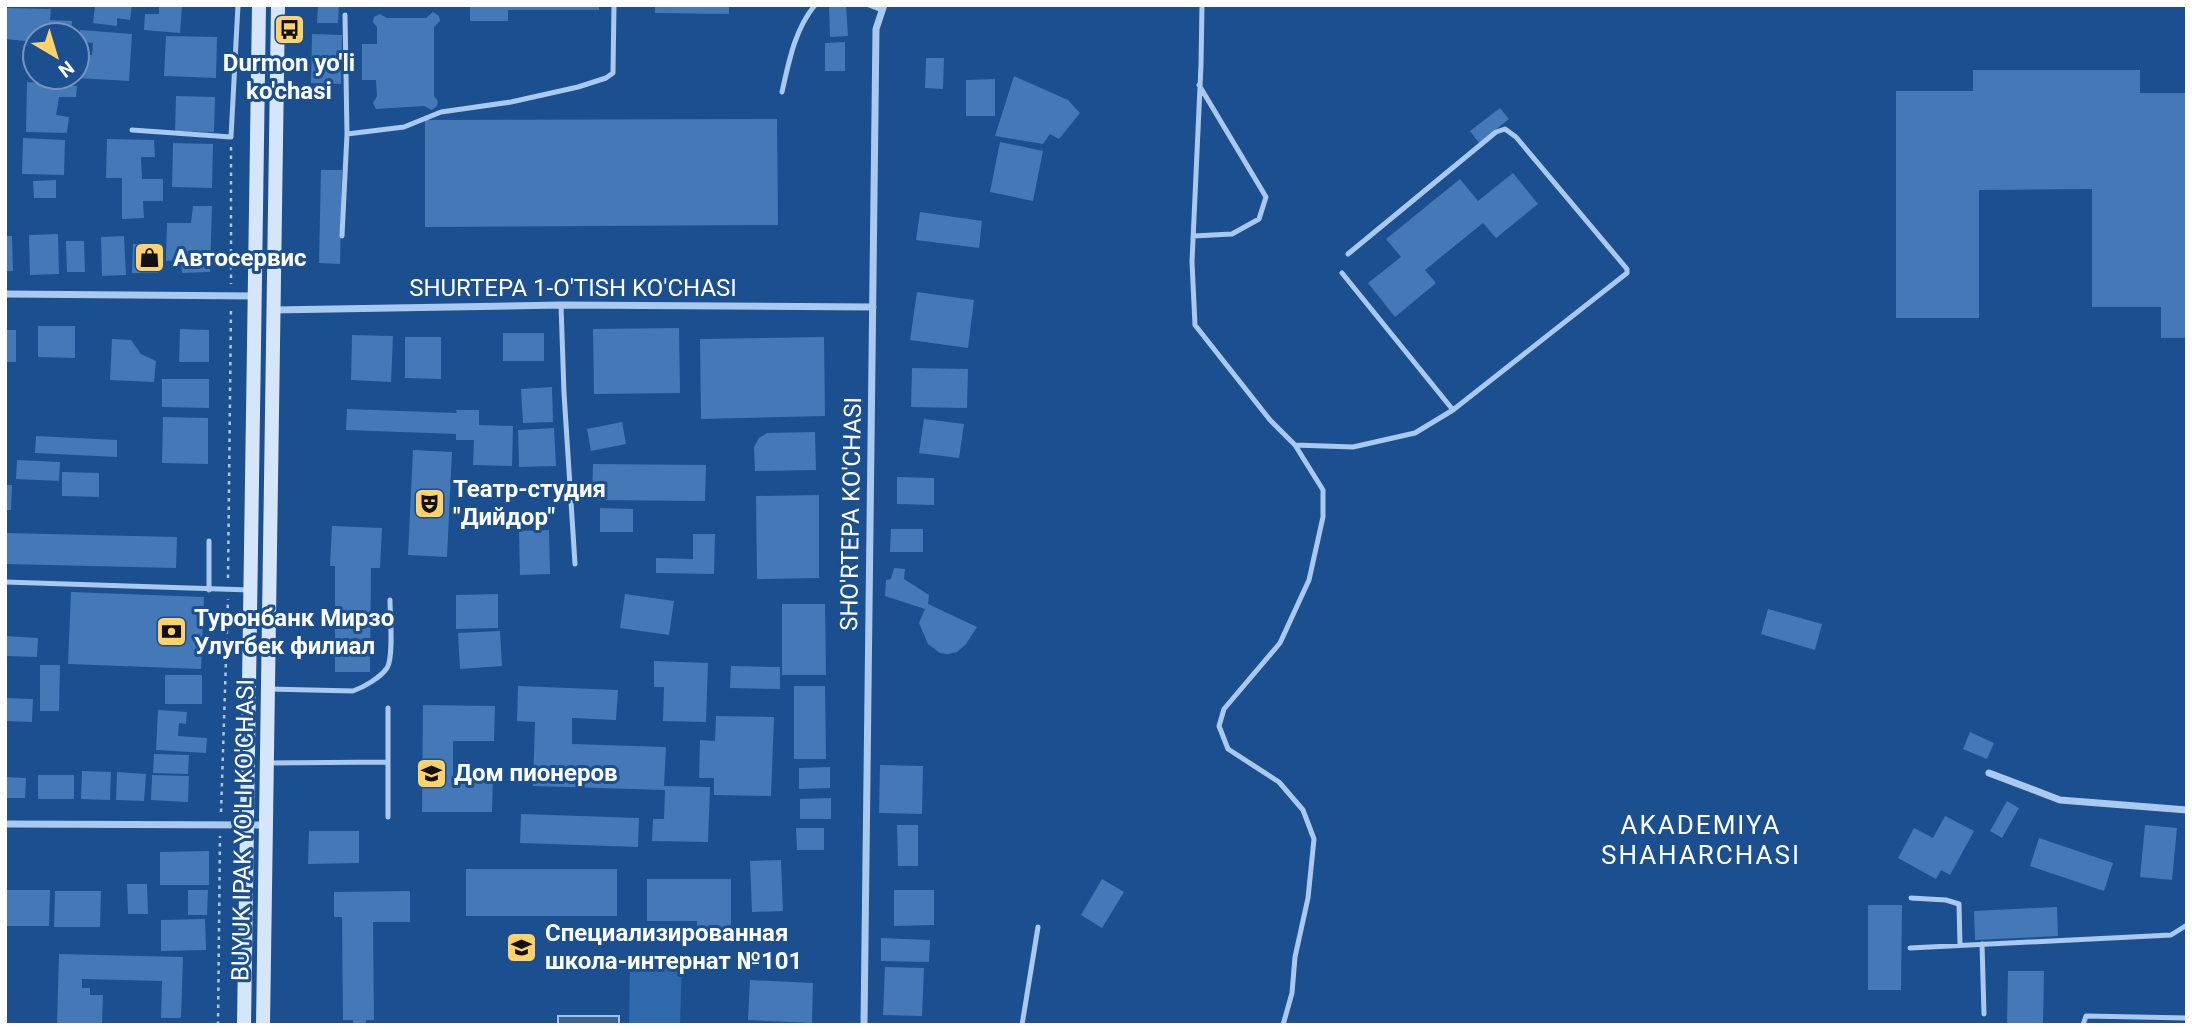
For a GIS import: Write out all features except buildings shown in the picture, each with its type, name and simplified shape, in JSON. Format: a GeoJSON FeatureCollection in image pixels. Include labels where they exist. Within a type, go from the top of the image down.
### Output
{"type":"FeatureCollection","features":[{"type":"Feature","properties":{"kind":"main road","name":"BUYUK IPAK YO'LI KO'CHASI"},"geometry":{"type":"LineString","coordinates":[[244,1025],[259,5]]}},
{"type":"Feature","properties":{"kind":"main road","name":"BUYUK IPAK YO'LI KO'CHASI"},"geometry":{"type":"LineString","coordinates":[[263,1025],[278,5]]}},
{"type":"Feature","properties":{"kind":"main road"},"geometry":{"type":"LineString","coordinates":[[255,303],[274,304]]}},
{"type":"Feature","properties":{"kind":"street","name":"SHO'RTEPA KO'CHASI"},"geometry":{"type":"LineString","coordinates":[[864,1025],[876,29],[883,8]]}},
{"type":"Feature","properties":{"kind":"street"},"geometry":{"type":"LineString","coordinates":[[5,294],[255,303]]}},
{"type":"Feature","properties":{"kind":"street","name":"SHURTEPA 1-O'TISH KO'CHASI"},"geometry":{"type":"LineString","coordinates":[[274,304],[873,307]]}},
{"type":"Feature","properties":{"kind":"street"},"geometry":{"type":"LineString","coordinates":[[1989,773],[2060,800],[2187,810]]}},
{"type":"Feature","properties":{"kind":"street"},"geometry":{"type":"LineString","coordinates":[[5,824],[266,825]]}},
{"type":"Feature","properties":{"kind":"lane"},"geometry":{"type":"LineString","coordinates":[[132,130],[231,137],[238,5]]}},
{"type":"Feature","properties":{"kind":"lane"},"geometry":{"type":"LineString","coordinates":[[347,134],[404,127],[441,112],[511,102],[606,78],[613,73],[614,5]]}},
{"type":"Feature","properties":{"kind":"lane"},"geometry":{"type":"LineString","coordinates":[[782,92],[789,60],[804,19],[815,5]]}},
{"type":"Feature","properties":{"kind":"lane"},"geometry":{"type":"LineString","coordinates":[[869,5],[883,8]]}},
{"type":"Feature","properties":{"kind":"lane"},"geometry":{"type":"LineString","coordinates":[[1202,5],[1193,236],[1192,287],[1195,325],[1270,420],[1295,445],[1323,490],[1323,517],[1309,580],[1280,643],[1224,709],[1219,726],[1228,749],[1279,782],[1303,810],[1314,839],[1308,898],[1295,957],[1292,993],[1283,1025]]}},
{"type":"Feature","properties":{"kind":"lane"},"geometry":{"type":"LineString","coordinates":[[342,236],[347,134],[345,15]]}},
{"type":"Feature","properties":{"kind":"lane"},"geometry":{"type":"LineString","coordinates":[[1193,236],[1232,234],[1259,219],[1266,197],[1199,85]]}},
{"type":"Feature","properties":{"kind":"lane"},"geometry":{"type":"LineString","coordinates":[[1295,445],[1353,447],[1415,433],[1452,410],[1615,283],[1627,270],[1516,137],[1505,129],[1496,132],[1348,254]]}},
{"type":"Feature","properties":{"kind":"lane"},"geometry":{"type":"LineString","coordinates":[[1342,273],[1452,410]]}},
{"type":"Feature","properties":{"kind":"lane"},"geometry":{"type":"LineString","coordinates":[[561,305],[575,565]]}},
{"type":"Feature","properties":{"kind":"lane"},"geometry":{"type":"LineString","coordinates":[[209,541],[209,590]]}},
{"type":"Feature","properties":{"kind":"lane"},"geometry":{"type":"LineString","coordinates":[[5,582],[250,590]]}},
{"type":"Feature","properties":{"kind":"lane"},"geometry":{"type":"LineString","coordinates":[[268,689],[353,691],[362,687],[387,668],[390,659],[390,600]]}},
{"type":"Feature","properties":{"kind":"lane"},"geometry":{"type":"LineString","coordinates":[[388,708],[388,817]]}},
{"type":"Feature","properties":{"kind":"lane"},"geometry":{"type":"LineString","coordinates":[[267,763],[387,762]]}},
{"type":"Feature","properties":{"kind":"lane"},"geometry":{"type":"LineString","coordinates":[[1911,898],[1946,900],[1959,904],[1960,945]]}},
{"type":"Feature","properties":{"kind":"lane"},"geometry":{"type":"LineString","coordinates":[[1910,948],[2171,935],[2187,925]]}},
{"type":"Feature","properties":{"kind":"lane"},"geometry":{"type":"LineString","coordinates":[[1022,1025],[1038,927]]}},
{"type":"Feature","properties":{"kind":"lane"},"geometry":{"type":"LineString","coordinates":[[1982,944],[1984,1014]]}},
{"type":"Feature","properties":{"kind":"lane"},"geometry":{"type":"LineString","coordinates":[[2083,1025],[2086,1016],[2187,1018]]}},
{"type":"Feature","properties":{"kind":"shaded area"},"geometry":{"type":"Polygon","coordinates":[[[630,961],[682,962],[680,1025],[629,1025],[630,961]]]}},
{"type":"Feature","properties":{"kind":"shaded area"},"geometry":{"type":"Polygon","coordinates":[[[558,1016],[619,1016],[619,1025],[558,1025],[558,1016]]]}},
{"type":"Feature","properties":{"kind":"place","name":"Durmon yo'li ko'chasi"},"geometry":{"type":"Point","coordinates":[289,29]}},
{"type":"Feature","properties":{"kind":"place","name":"Автосервис"},"geometry":{"type":"Point","coordinates":[150,258]}},
{"type":"Feature","properties":{"kind":"place","name":"Театр-студия \"Дийдор\""},"geometry":{"type":"Point","coordinates":[430,503]}},
{"type":"Feature","properties":{"kind":"place","name":"Туронбанк Мирзо Улугбек филиал"},"geometry":{"type":"Point","coordinates":[171,632]}},
{"type":"Feature","properties":{"kind":"place","name":"Дом пионеров"},"geometry":{"type":"Point","coordinates":[431,773]}},
{"type":"Feature","properties":{"kind":"place","name":"Специализированная школа-интернат №101"},"geometry":{"type":"Point","coordinates":[522,947]}},
{"type":"Feature","properties":{"kind":"district","name":"AKADEMIYA SHAHARCHASI"},"geometry":{"type":"Point","coordinates":[1701,840]}}]}
